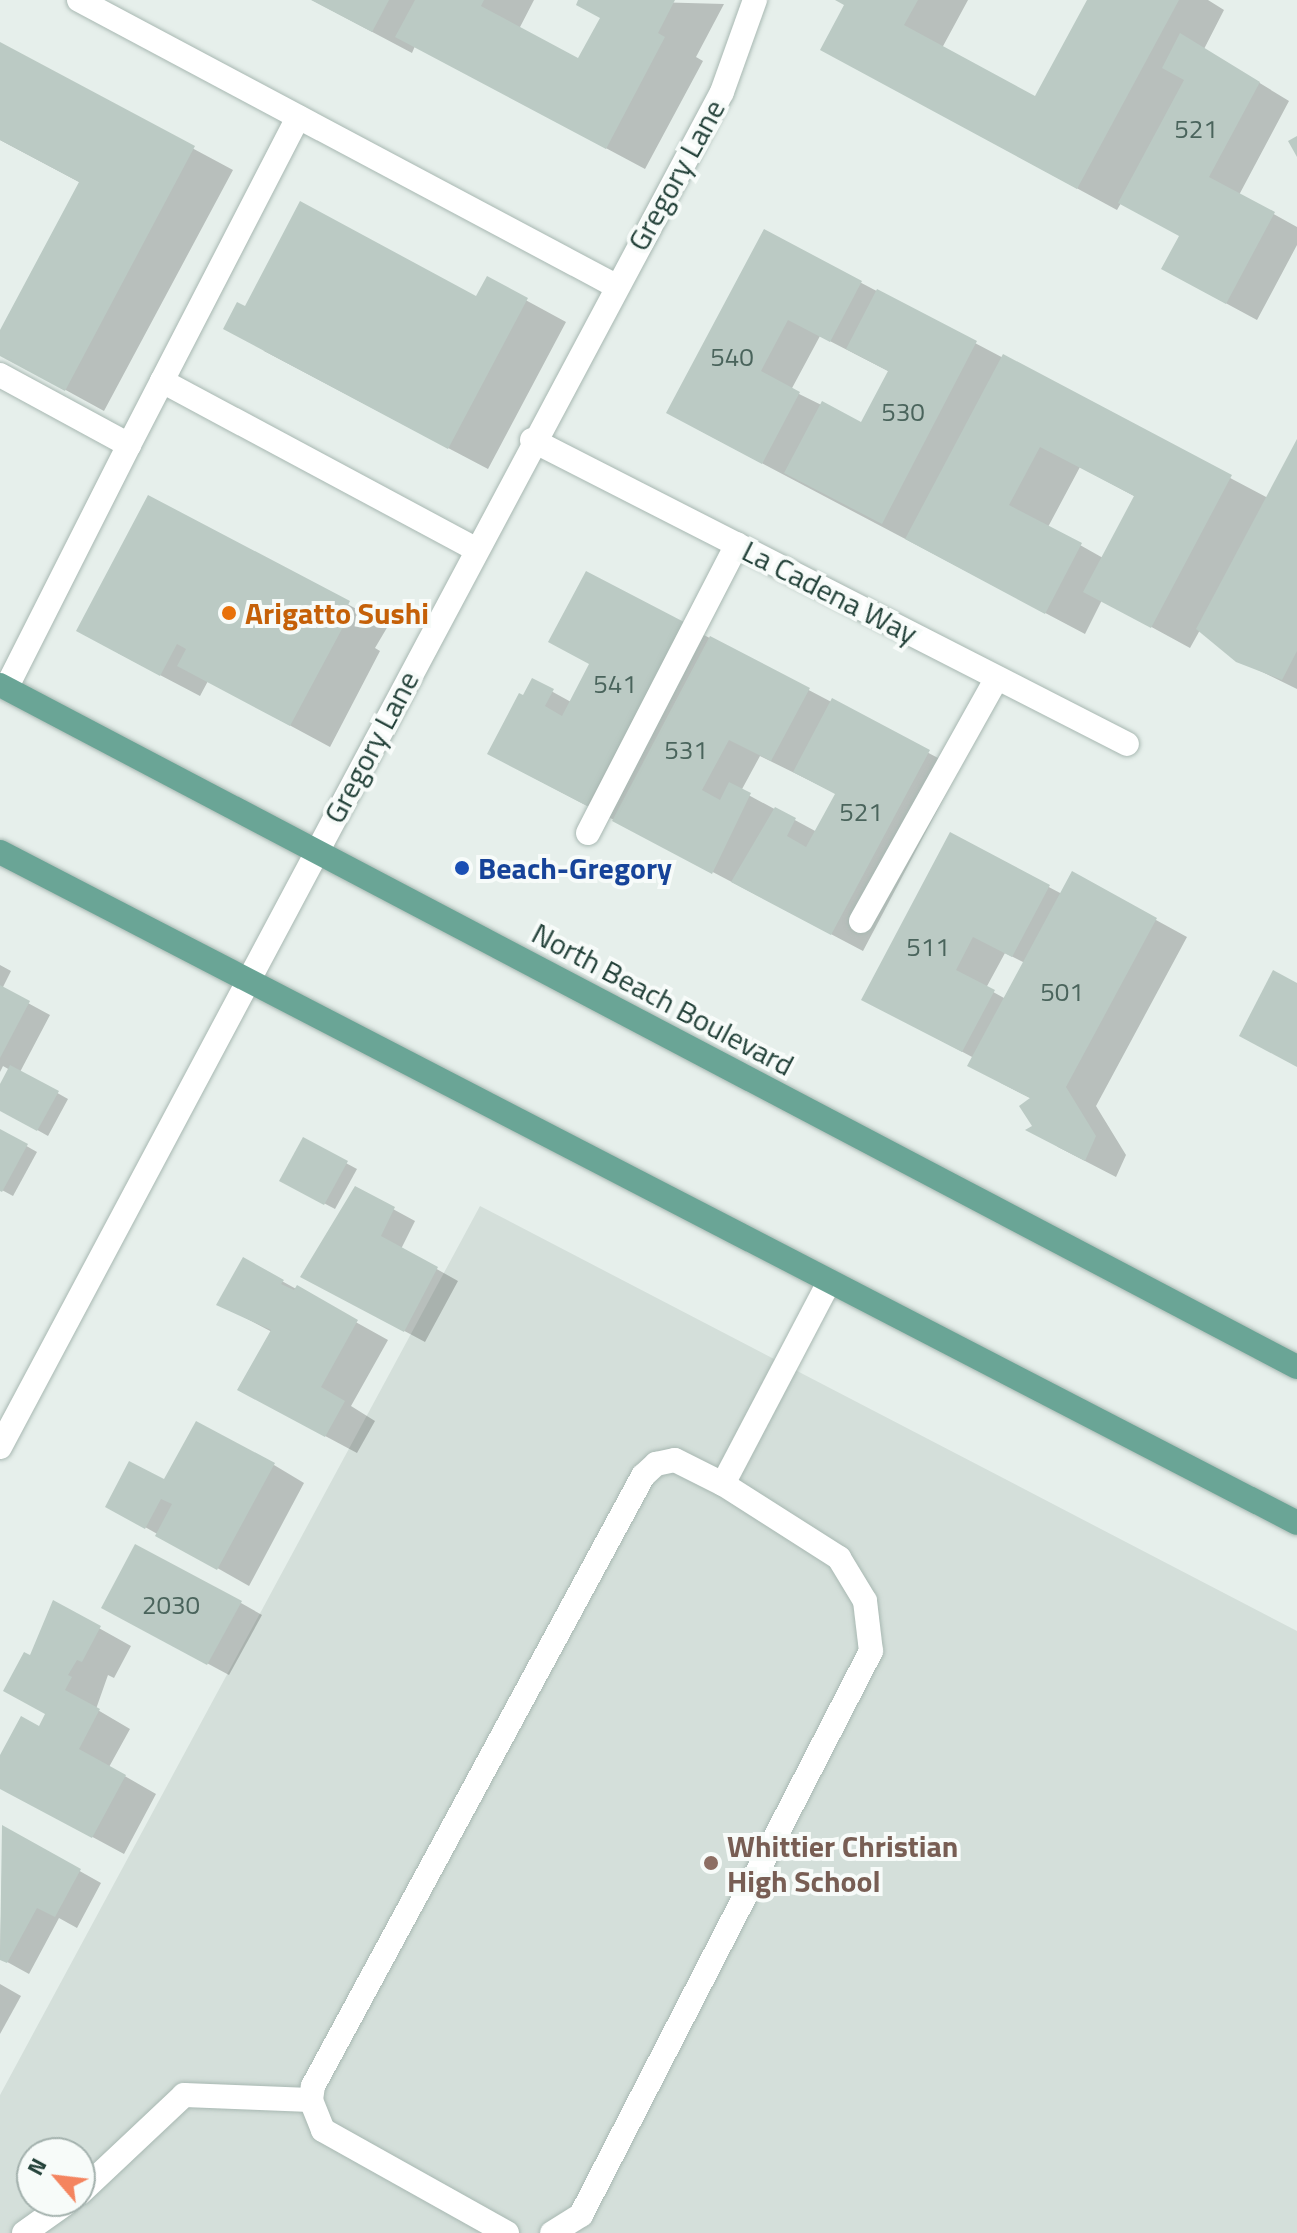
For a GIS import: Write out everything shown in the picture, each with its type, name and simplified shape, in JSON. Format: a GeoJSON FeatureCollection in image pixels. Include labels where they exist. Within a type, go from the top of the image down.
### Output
{"type":"FeatureCollection","features":[{"type":"Feature","properties":{"kind":"main road","name":"North Beach Boulevard"},"geometry":{"type":"LineString","coordinates":[[3,686],[1297,1367]]}},
{"type":"Feature","properties":{"kind":"main road"},"geometry":{"type":"LineString","coordinates":[[0,852],[1297,1523]]}},
{"type":"Feature","properties":{"kind":"street"},"geometry":{"type":"LineString","coordinates":[[79,0],[616,286]]}},
{"type":"Feature","properties":{"kind":"street","name":"Gregory Lane"},"geometry":{"type":"LineString","coordinates":[[0,1447],[532,440],[722,92],[755,0]]}},
{"type":"Feature","properties":{"kind":"street"},"geometry":{"type":"LineString","coordinates":[[3,686],[298,117]]}},
{"type":"Feature","properties":{"kind":"street"},"geometry":{"type":"LineString","coordinates":[[0,375],[129,445]]}},
{"type":"Feature","properties":{"kind":"street"},"geometry":{"type":"LineString","coordinates":[[162,381],[475,549]]}},
{"type":"Feature","properties":{"kind":"street","name":"La Cadena Way"},"geometry":{"type":"LineString","coordinates":[[532,440],[1127,744]]}},
{"type":"Feature","properties":{"kind":"street"},"geometry":{"type":"LineString","coordinates":[[588,833],[737,544]]}},
{"type":"Feature","properties":{"kind":"street"},"geometry":{"type":"LineString","coordinates":[[861,921],[997,678]]}},
{"type":"Feature","properties":{"kind":"street"},"geometry":{"type":"LineString","coordinates":[[723,1484],[829,1282]]}},
{"type":"Feature","properties":{"kind":"street"},"geometry":{"type":"LineString","coordinates":[[507,2233],[323,2130],[311,2100],[313,2086],[643,1476],[664,1460],[675,1460],[723,1484],[839,1558],[865,1601],[871,1651],[581,2215],[552,2233]]}},
{"type":"Feature","properties":{"kind":"street"},"geometry":{"type":"LineString","coordinates":[[96,2178],[184,2095],[311,2100]]}},
{"type":"Feature","properties":{"kind":"street"},"geometry":{"type":"LineString","coordinates":[[24,2233],[46,2217]]}},
{"type":"Feature","properties":{"kind":"shaded area","name":"Whittier Christian High School"},"geometry":{"type":"Polygon","coordinates":[[[480,1206],[1297,1631],[1297,2233],[0,2233],[0,2095],[480,1206]]]}},
{"type":"Feature","properties":{"kind":"building"},"geometry":{"type":"Polygon","coordinates":[[[311,0],[389,0],[372,32],[311,0]]]}},
{"type":"Feature","properties":{"kind":"building"},"geometry":{"type":"Polygon","coordinates":[[[415,0],[484,0],[481,6],[578,58],[600,18],[576,5],[578,0],[675,0],[658,33],[665,37],[606,149],[395,37],[415,0]]]}},
{"type":"Feature","properties":{"kind":"building"},"geometry":{"type":"Polygon","coordinates":[[[835,0],[918,0],[904,25],[1035,96],[1087,0],[1179,0],[1077,189],[820,50],[844,5],[835,0]]]}},
{"type":"Feature","properties":{"kind":"building"},"geometry":{"type":"Polygon","coordinates":[[[1180,33],[1260,82],[1209,177],[1275,212],[1226,304],[1161,269],[1179,236],[1118,203],[1184,80],[1162,68],[1180,33]]]}},
{"type":"Feature","properties":{"kind":"building"},"geometry":{"type":"Polygon","coordinates":[[[0,42],[195,146],[65,391],[0,356],[0,330],[79,182],[0,140],[0,42]]]}},
{"type":"Feature","properties":{"kind":"building"},"geometry":{"type":"Polygon","coordinates":[[[1297,136],[1297,157],[1288,141],[1297,136]]]}},
{"type":"Feature","properties":{"kind":"building"},"geometry":{"type":"Polygon","coordinates":[[[300,201],[476,296],[487,276],[528,298],[448,449],[223,329],[237,302],[245,306],[300,201]]]}},
{"type":"Feature","properties":{"kind":"building"},"geometry":{"type":"Polygon","coordinates":[[[764,229],[862,281],[830,342],[788,320],[761,371],[800,392],[762,464],[666,413],[764,229]]]}},
{"type":"Feature","properties":{"kind":"building"},"geometry":{"type":"Polygon","coordinates":[[[877,289],[977,341],[882,524],[784,473],[822,401],[861,422],[888,371],[846,349],[877,289]]]}},
{"type":"Feature","properties":{"kind":"building"},"geometry":{"type":"Polygon","coordinates":[[[1003,354],[1232,475],[1151,628],[1083,592],[1134,496],[1040,447],[1009,505],[1082,543],[1045,614],[905,539],[1003,354]]]}},
{"type":"Feature","properties":{"kind":"building"},"geometry":{"type":"Polygon","coordinates":[[[1297,439],[1297,651],[1282,680],[1236,662],[1196,629],[1297,439]]]}},
{"type":"Feature","properties":{"kind":"building"},"geometry":{"type":"Polygon","coordinates":[[[148,495],[350,601],[338,625],[343,627],[290,726],[177,666],[186,649],[177,644],[160,676],[76,631],[148,495]]]}},
{"type":"Feature","properties":{"kind":"building"},"geometry":{"type":"Polygon","coordinates":[[[586,571],[684,622],[587,806],[487,754],[519,693],[523,695],[532,678],[554,689],[545,706],[562,716],[589,664],[548,642],[586,571]]]}},
{"type":"Feature","properties":{"kind":"building"},"geometry":{"type":"Polygon","coordinates":[[[710,636],[810,688],[771,761],[729,740],[702,790],[720,800],[729,782],[751,793],[712,874],[612,821],[710,636]]]}},
{"type":"Feature","properties":{"kind":"building"},"geometry":{"type":"Polygon","coordinates":[[[832,698],[930,750],[831,935],[731,882],[775,807],[796,818],[787,836],[806,847],[835,794],[793,772],[832,698]]]}},
{"type":"Feature","properties":{"kind":"building"},"geometry":{"type":"Polygon","coordinates":[[[950,832],[1050,885],[1012,957],[973,937],[956,970],[995,990],[962,1052],[861,1000],[950,832]]]}},
{"type":"Feature","properties":{"kind":"building"},"geometry":{"type":"Polygon","coordinates":[[[1072,871],[1157,918],[1066,1087],[1096,1136],[1085,1161],[1025,1130],[1032,1126],[1019,1106],[1030,1098],[967,1066],[1072,871]]]}},
{"type":"Feature","properties":{"kind":"building"},"geometry":{"type":"Polygon","coordinates":[[[1273,970],[1297,983],[1297,1067],[1239,1036],[1273,970]]]}},
{"type":"Feature","properties":{"kind":"building"},"geometry":{"type":"Polygon","coordinates":[[[0,985],[30,1001],[0,1058],[0,985]]]}},
{"type":"Feature","properties":{"kind":"building"},"geometry":{"type":"Polygon","coordinates":[[[10,1065],[59,1091],[37,1131],[0,1111],[0,1084],[10,1065]]]}},
{"type":"Feature","properties":{"kind":"building"},"geometry":{"type":"Polygon","coordinates":[[[0,1129],[28,1144],[2,1192],[0,1191],[0,1129]]]}},
{"type":"Feature","properties":{"kind":"building"},"geometry":{"type":"Polygon","coordinates":[[[303,1137],[348,1161],[324,1205],[279,1181],[303,1137]]]}},
{"type":"Feature","properties":{"kind":"building"},"geometry":{"type":"Polygon","coordinates":[[[355,1186],[395,1207],[381,1236],[438,1267],[404,1332],[300,1277],[355,1186]]]}},
{"type":"Feature","properties":{"kind":"building"},"geometry":{"type":"Polygon","coordinates":[[[243,1257],[284,1280],[281,1284],[294,1290],[297,1285],[358,1320],[321,1387],[345,1401],[325,1437],[237,1390],[271,1330],[216,1305],[243,1257]]]}},
{"type":"Feature","properties":{"kind":"building"},"geometry":{"type":"Polygon","coordinates":[[[196,1421],[275,1463],[217,1570],[155,1536],[172,1504],[161,1499],[145,1529],[105,1507],[129,1461],[164,1479],[196,1421]]]}},
{"type":"Feature","properties":{"kind":"building"},"geometry":{"type":"Polygon","coordinates":[[[135,1544],[242,1601],[207,1665],[101,1608],[135,1544]]]}},
{"type":"Feature","properties":{"kind":"building"},"geometry":{"type":"Polygon","coordinates":[[[53,1600],[101,1626],[82,1662],[77,1660],[68,1675],[72,1677],[65,1690],[100,1709],[79,1749],[126,1775],[92,1838],[0,1789],[0,1755],[21,1716],[39,1726],[45,1714],[3,1691],[24,1652],[30,1655],[53,1600]]]}},
{"type":"Feature","properties":{"kind":"building"},"geometry":{"type":"Polygon","coordinates":[[[2,1825],[81,1869],[55,1917],[37,1908],[7,1963],[0,1960],[2,1825]]]}},
{"type":"Feature","properties":{"kind":"place","name":"Arigatto Sushi"},"geometry":{"type":"Point","coordinates":[229,613]}},
{"type":"Feature","properties":{"kind":"place","name":"Beach-Gregory"},"geometry":{"type":"Point","coordinates":[462,868]}},
{"type":"Feature","properties":{"kind":"place","name":"Whittier Christian High School"},"geometry":{"type":"Point","coordinates":[711,1863]}}]}
